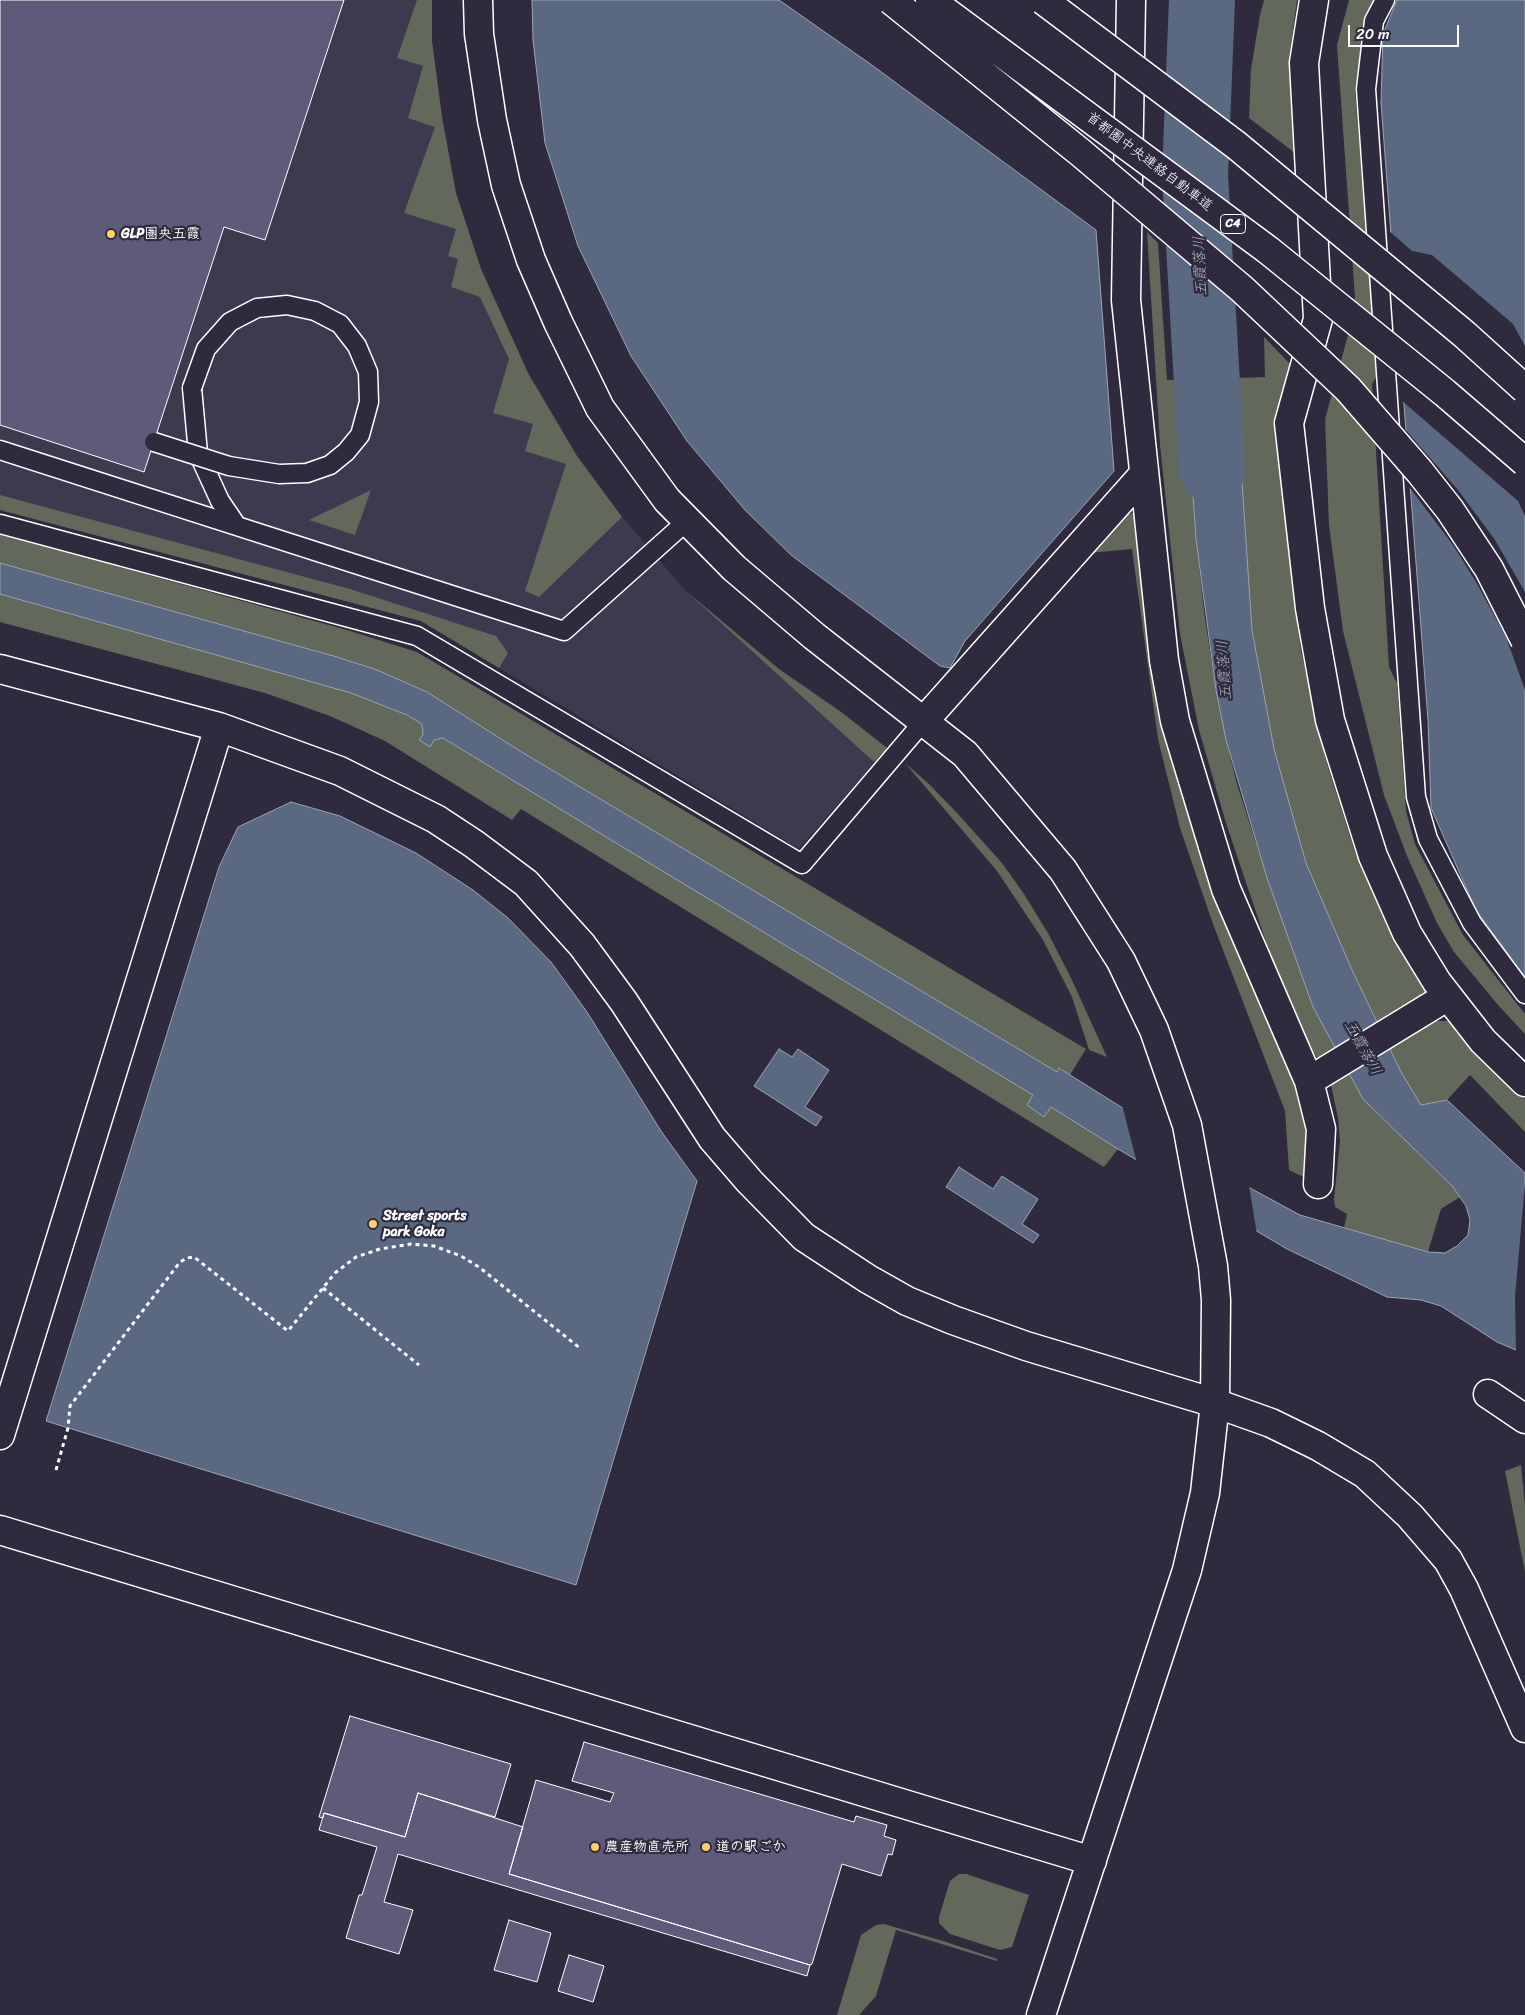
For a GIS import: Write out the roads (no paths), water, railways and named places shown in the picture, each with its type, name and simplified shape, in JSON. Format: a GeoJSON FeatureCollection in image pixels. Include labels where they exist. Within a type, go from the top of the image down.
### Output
{"type":"FeatureCollection","features":[{"type":"Feature","properties":{"kind":"main road"},"geometry":{"type":"LineString","coordinates":[[478,0],[479,34],[492,120],[506,185],[530,260],[600,408],[667,500],[687,520],[742,574],[814,636],[965,754],[1063,870],[1121,962],[1154,1030],[1187,1126],[1208,1241],[1216,1300],[1216,1403],[1205,1493],[1187,1570],[1041,2015]]}},
{"type":"Feature","properties":{"kind":"main road"},"geometry":{"type":"LineString","coordinates":[[891,0],[1089,159],[1242,289],[1348,388],[1450,510],[1489,569],[1525,640]]}},
{"type":"Feature","properties":{"kind":"main road","name":"首都圏中央連絡自動車道"},"geometry":{"type":"LineString","coordinates":[[930,0],[1268,250],[1444,393],[1525,462]]}},
{"type":"Feature","properties":{"kind":"main road"},"geometry":{"type":"LineString","coordinates":[[1043,0],[1236,145],[1464,334],[1525,389]]}},
{"type":"Feature","properties":{"kind":"main road"},"geometry":{"type":"LineString","coordinates":[[1130,0],[1126,300],[1164,660],[1175,721],[1226,889],[1309,1081],[1321,1129],[1318,1184]]}},
{"type":"Feature","properties":{"kind":"main road"},"geometry":{"type":"LineString","coordinates":[[1314,0],[1304,63],[1318,319],[1289,423],[1310,608],[1330,720],[1373,856],[1407,934],[1437,982],[1483,1041],[1525,1082]]}},
{"type":"Feature","properties":{"kind":"main road"},"geometry":{"type":"LineString","coordinates":[[923,722],[1144,474]]}},
{"type":"Feature","properties":{"kind":"main road"},"geometry":{"type":"LineString","coordinates":[[0,669],[219,726],[340,771],[436,819],[474,844],[526,883],[582,945],[624,1002],[712,1138],[750,1182],[804,1237],[868,1280],[908,1301],[953,1320],[1026,1346],[1216,1403],[1271,1423],[1339,1457],[1365,1474],[1428,1534],[1448,1560],[1464,1589],[1525,1728]]}},
{"type":"Feature","properties":{"kind":"main road"},"geometry":{"type":"LineString","coordinates":[[0,1435],[219,726]]}},
{"type":"Feature","properties":{"kind":"main road"},"geometry":{"type":"LineString","coordinates":[[1309,1081],[1448,996]]}},
{"type":"Feature","properties":{"kind":"main road"},"geometry":{"type":"LineString","coordinates":[[1488,1394],[1525,1419]]}},
{"type":"Feature","properties":{"kind":"main road"},"geometry":{"type":"LineString","coordinates":[[0,1530],[1092,1862]]}},
{"type":"Feature","properties":{"kind":"lane"},"geometry":{"type":"LineString","coordinates":[[1385,0],[1374,20],[1366,89],[1416,797],[1428,839],[1472,923],[1525,994]]}},
{"type":"Feature","properties":{"kind":"lane"},"geometry":{"type":"LineString","coordinates":[[154,442],[229,466],[279,474],[307,473],[330,465],[346,452],[360,435],[370,402],[368,372],[357,346],[340,324],[315,311],[287,305],[257,308],[230,322],[206,349],[192,388],[198,453],[220,501],[237,526]]}},
{"type":"Feature","properties":{"kind":"lane"},"geometry":{"type":"LineString","coordinates":[[0,450],[564,631],[687,520]]}},
{"type":"Feature","properties":{"kind":"lane"},"geometry":{"type":"LineString","coordinates":[[0,524],[417,636],[802,864],[923,722]]}},
{"type":"Feature","properties":{"kind":"water"},"geometry":{"type":"Polygon","coordinates":[[[532,0],[779,0],[869,63],[1096,230],[1114,471],[965,641],[950,668],[940,666],[791,555],[745,510],[687,441],[631,356],[578,246],[545,143],[533,40],[532,0]]]}},
{"type":"Feature","properties":{"kind":"water"},"geometry":{"type":"Polygon","coordinates":[[[1190,0],[1215,0],[1210,178],[1188,166],[1190,0]]]}},
{"type":"Feature","properties":{"kind":"water"},"geometry":{"type":"Polygon","coordinates":[[[1397,0],[1525,0],[1525,977],[1476,910],[1431,808],[1428,720],[1381,103],[1383,34],[1397,0]]]}},
{"type":"Feature","properties":{"kind":"water"},"geometry":{"type":"Polygon","coordinates":[[[1235,378],[1252,630],[1274,749],[1306,863],[1352,970],[1401,1072],[1421,1105],[1447,1100],[1525,1173],[1525,1354],[1497,1342],[1441,1306],[1421,1300],[1387,1297],[1287,1249],[1051,1107],[1044,1117],[1027,1105],[1033,1095],[443,738],[434,740],[430,747],[419,740],[423,735],[422,724],[407,715],[351,693],[0,594],[0,563],[337,657],[377,670],[427,692],[520,751],[1057,1072],[1059,1068],[1250,1188],[1300,1215],[1428,1252],[1445,1253],[1457,1246],[1468,1235],[1470,1220],[1466,1206],[1453,1187],[1363,1099],[1313,1007],[1267,878],[1226,740],[1216,690],[1196,539],[1185,380],[1235,378]]]}},
{"type":"Feature","properties":{"kind":"water"},"geometry":{"type":"Polygon","coordinates":[[[291,802],[340,816],[416,853],[473,890],[508,918],[551,962],[587,1012],[661,1131],[697,1181],[576,1585],[46,1421],[219,867],[238,827],[291,802]]]}},
{"type":"Feature","properties":{"kind":"water"},"geometry":{"type":"Polygon","coordinates":[[[779,1049],[792,1057],[798,1049],[829,1070],[805,1107],[822,1117],[816,1126],[754,1086],[779,1049]]]}},
{"type":"Feature","properties":{"kind":"water"},"geometry":{"type":"Polygon","coordinates":[[[959,1167],[993,1189],[1002,1176],[1038,1199],[1022,1224],[1039,1235],[1033,1243],[946,1187],[959,1167]]]}},
{"type":"Feature","properties":{"kind":"waterway","name":"五霞落川"},"geometry":{"type":"LineString","coordinates":[[1202,0],[1195,176],[1212,470]]}},
{"type":"Feature","properties":{"kind":"place","name":"GLP圏央五霞"},"geometry":{"type":"Point","coordinates":[111,234]}},
{"type":"Feature","properties":{"kind":"place","name":"Street sports park Goka"},"geometry":{"type":"Point","coordinates":[373,1224]}},
{"type":"Feature","properties":{"kind":"place","name":"農産物直売所"},"geometry":{"type":"Point","coordinates":[595,1847]}},
{"type":"Feature","properties":{"kind":"place","name":"道の駅ごか"},"geometry":{"type":"Point","coordinates":[706,1847]}}]}
